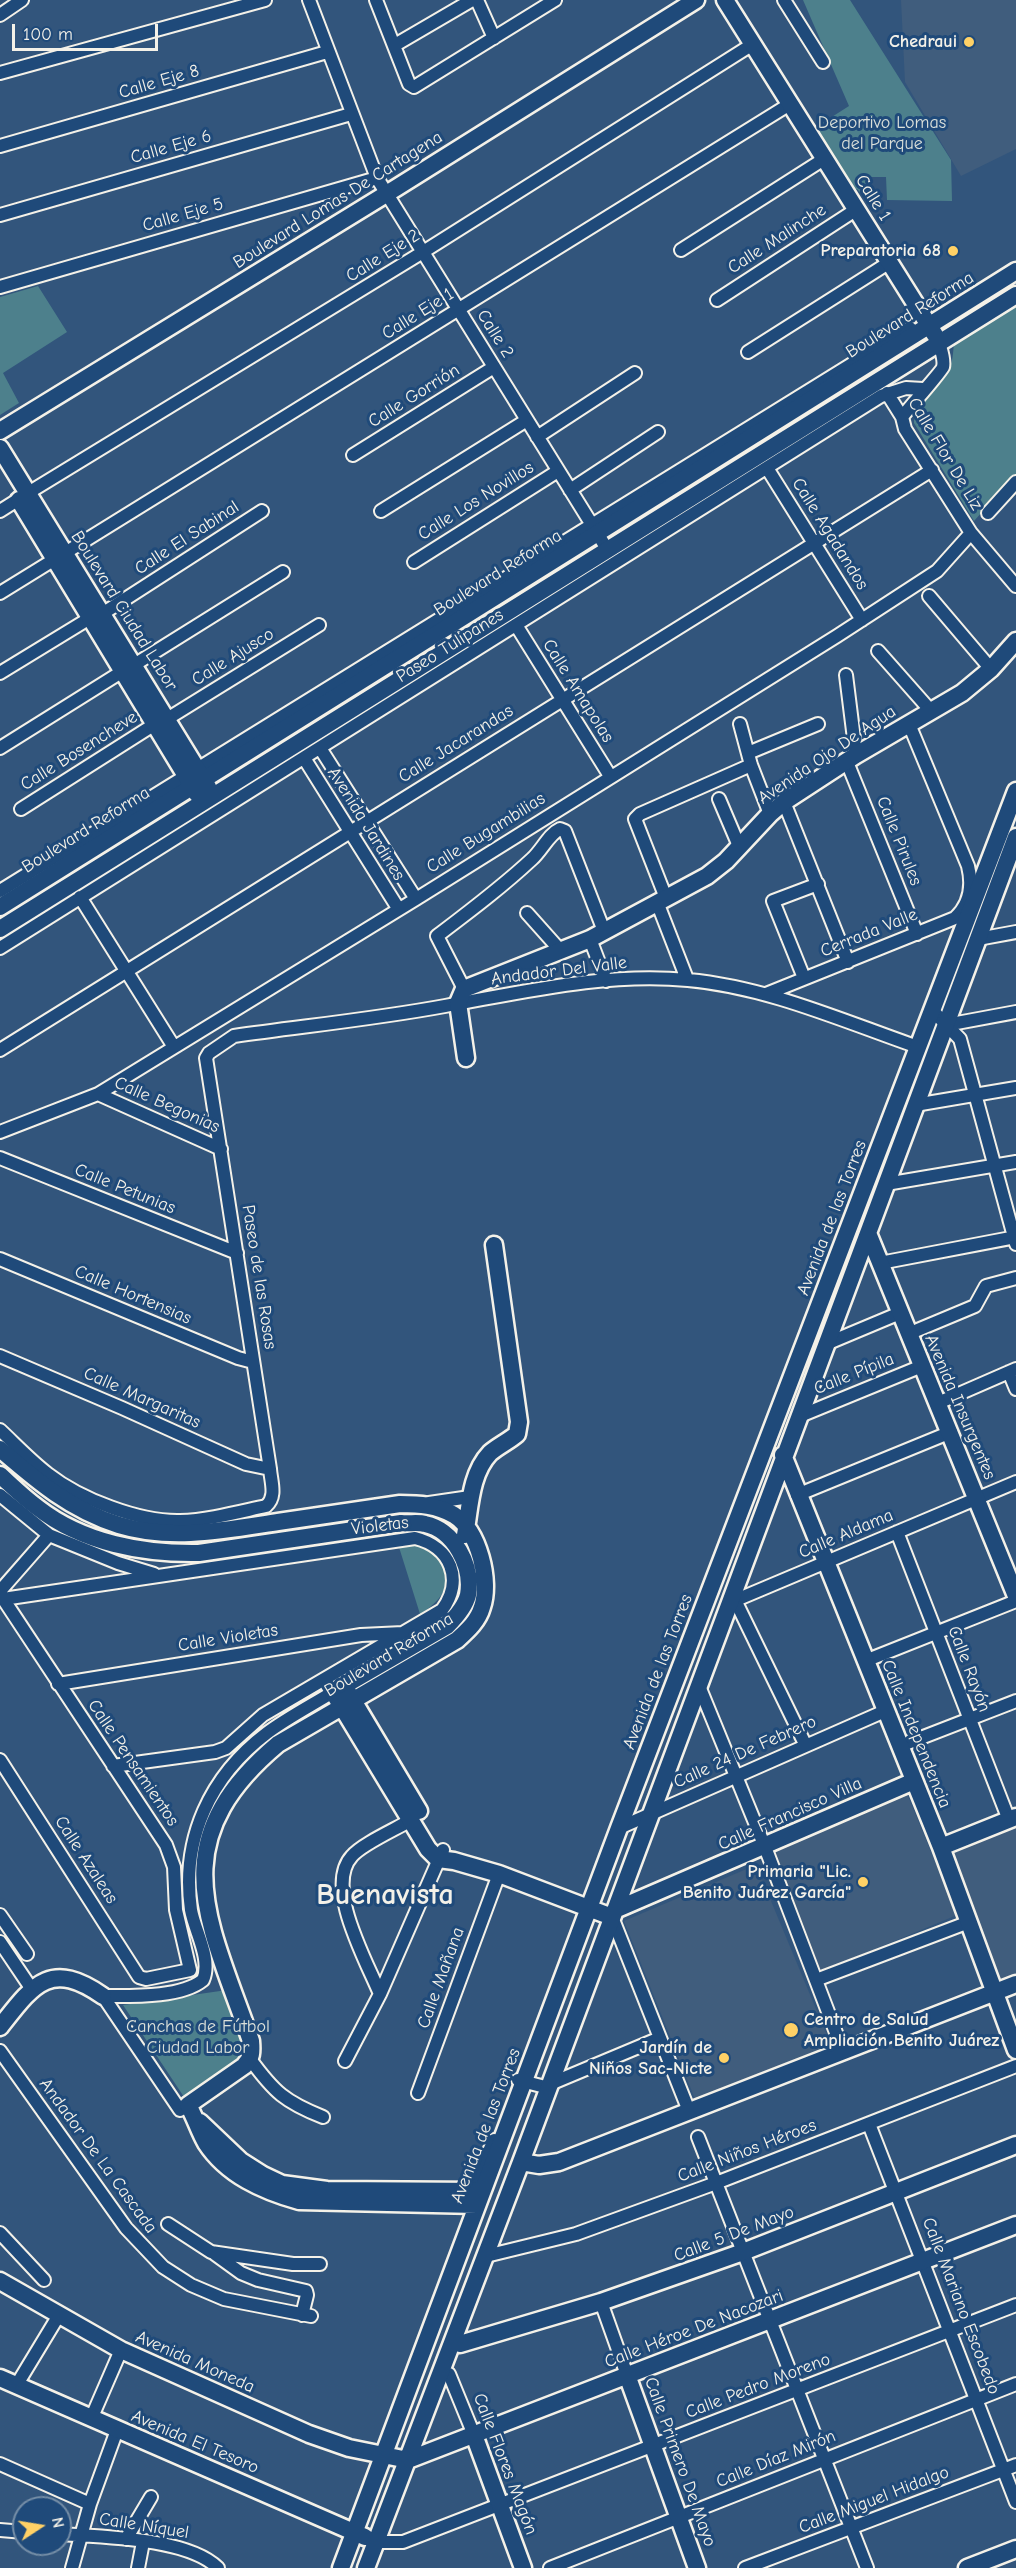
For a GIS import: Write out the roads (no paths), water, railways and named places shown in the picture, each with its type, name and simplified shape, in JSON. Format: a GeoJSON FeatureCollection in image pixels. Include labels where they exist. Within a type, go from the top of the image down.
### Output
{"type":"FeatureCollection","features":[{"type":"Feature","properties":{"kind":"main road","name":"Boulevard Lomas De Cartagena"},"geometry":{"type":"LineString","coordinates":[[562,77],[674,0]]}},
{"type":"Feature","properties":{"kind":"main road","name":"Boulevard Lomas De Cartagena"},"geometry":{"type":"LineString","coordinates":[[0,418],[382,185],[696,0]]}},
{"type":"Feature","properties":{"kind":"main road","name":"Calle 1"},"geometry":{"type":"LineString","coordinates":[[725,0],[939,343]]}},
{"type":"Feature","properties":{"kind":"main road","name":"Boulevard Lomas De Cartagena"},"geometry":{"type":"LineString","coordinates":[[0,431],[382,185]]}},
{"type":"Feature","properties":{"kind":"main road","name":"Boulevard Reforma"},"geometry":{"type":"LineString","coordinates":[[0,907],[195,778],[928,322],[1016,270]]}},
{"type":"Feature","properties":{"kind":"main road"},"geometry":{"type":"LineString","coordinates":[[0,929],[1016,295]]}},
{"type":"Feature","properties":{"kind":"main road","name":"Boulevard Ciudad Labor"},"geometry":{"type":"LineString","coordinates":[[0,448],[23,496],[208,799]]}},
{"type":"Feature","properties":{"kind":"main road","name":"Boulevard Ciudad Labor"},"geometry":{"type":"LineString","coordinates":[[0,469],[23,496]]}},
{"type":"Feature","properties":{"kind":"main road","name":"Avenida Ojo De Agua"},"geometry":{"type":"LineString","coordinates":[[461,996],[597,935],[707,876],[726,861],[784,802],[852,758],[962,693],[991,669],[1016,641]]}},
{"type":"Feature","properties":{"kind":"main road","name":"Avenida de las Torres"},"geometry":{"type":"LineString","coordinates":[[341,2568],[588,1908],[1016,791]]}},
{"type":"Feature","properties":{"kind":"main road"},"geometry":{"type":"LineString","coordinates":[[366,2568],[732,1602],[915,1105],[978,939],[1011,863],[1016,837]]}},
{"type":"Feature","properties":{"kind":"main road"},"geometry":{"type":"LineString","coordinates":[[461,996],[466,1058]]}},
{"type":"Feature","properties":{"kind":"main road","name":"Avenida Insurgentes"},"geometry":{"type":"LineString","coordinates":[[868,1233],[1016,1596]]}},
{"type":"Feature","properties":{"kind":"main road"},"geometry":{"type":"LineString","coordinates":[[461,1554],[470,1497],[484,1461],[491,1452],[517,1434],[519,1422],[494,1245]]}},
{"type":"Feature","properties":{"kind":"main road","name":"Calle Independencia"},"geometry":{"type":"LineString","coordinates":[[768,1438],[784,1457],[797,1495],[941,1847],[1016,2050]]}},
{"type":"Feature","properties":{"kind":"main road","name":"Boulevard Reforma"},"geometry":{"type":"LineString","coordinates":[[0,1449],[47,1490],[74,1506],[119,1525],[143,1531],[197,1534],[400,1504],[425,1504],[453,1515],[466,1528],[477,1546],[484,1570],[485,1596],[477,1618],[457,1640],[278,1744],[256,1762],[234,1787],[218,1814],[208,1838],[204,1862],[204,1889],[208,1912],[251,2041],[250,2060]]}},
{"type":"Feature","properties":{"kind":"main road","name":"Boulevard Reforma"},"geometry":{"type":"LineString","coordinates":[[0,1475],[7,1495],[39,1509],[87,1536],[140,1550],[198,1553],[401,1523],[424,1524],[440,1530],[451,1539],[461,1554],[467,1572],[468,1594],[454,1620],[339,1689]]}},
{"type":"Feature","properties":{"kind":"main road"},"geometry":{"type":"LineString","coordinates":[[339,1689],[445,1856]]}},
{"type":"Feature","properties":{"kind":"main road"},"geometry":{"type":"LineString","coordinates":[[348,1704],[428,1849],[588,1908],[614,1914]]}},
{"type":"Feature","properties":{"kind":"main road","name":"Calle Francisco Villa"},"geometry":{"type":"LineString","coordinates":[[614,1914],[914,1781]]}},
{"type":"Feature","properties":{"kind":"main road"},"geometry":{"type":"LineString","coordinates":[[941,1847],[1012,1818]]}},
{"type":"Feature","properties":{"kind":"main road"},"geometry":{"type":"LineString","coordinates":[[0,2027],[31,1988],[46,1980],[67,1978],[86,1984],[103,1996]]}},
{"type":"Feature","properties":{"kind":"main road"},"geometry":{"type":"LineString","coordinates":[[521,2162],[539,2165],[559,2162],[1016,1984]]}},
{"type":"Feature","properties":{"kind":"main road"},"geometry":{"type":"LineString","coordinates":[[250,2060],[192,2112],[241,2161],[282,2184],[327,2190],[458,2198],[481,2195]]}},
{"type":"Feature","properties":{"kind":"main road","name":"Calle 5 De Mayo"},"geometry":{"type":"LineString","coordinates":[[460,2344],[601,2302],[743,2252],[1016,2145]]}},
{"type":"Feature","properties":{"kind":"main road","name":"Calle Héroe De Nacozari"},"geometry":{"type":"LineString","coordinates":[[408,2460],[1016,2225]]}},
{"type":"Feature","properties":{"kind":"main road","name":"Avenida Moneda"},"geometry":{"type":"LineString","coordinates":[[0,2282],[121,2350],[309,2434],[349,2448],[383,2455]]}},
{"type":"Feature","properties":{"kind":"main road","name":"Calle Primero De Mayo"},"geometry":{"type":"LineString","coordinates":[[627,2375],[697,2568]]}},
{"type":"Feature","properties":{"kind":"main road","name":"Avenida El Tesoro"},"geometry":{"type":"LineString","coordinates":[[0,2378],[376,2542]]}},
{"type":"Feature","properties":{"kind":"main road","name":"Calle Flores Magón"},"geometry":{"type":"LineString","coordinates":[[474,2435],[523,2568]]}},
{"type":"Feature","properties":{"kind":"main road"},"geometry":{"type":"LineString","coordinates":[[383,2455],[408,2460]]}},
{"type":"Feature","properties":{"kind":"main road"},"geometry":{"type":"LineString","coordinates":[[967,2568],[1016,2549]]}},
{"type":"Feature","properties":{"kind":"street"},"geometry":{"type":"LineString","coordinates":[[0,15],[22,0]]}},
{"type":"Feature","properties":{"kind":"street"},"geometry":{"type":"LineString","coordinates":[[0,73],[265,0]]}},
{"type":"Feature","properties":{"kind":"street","name":"Calle 2"},"geometry":{"type":"LineString","coordinates":[[309,0],[351,114],[382,185],[607,549]]}},
{"type":"Feature","properties":{"kind":"street"},"geometry":{"type":"LineString","coordinates":[[394,45],[475,0],[494,38]]}},
{"type":"Feature","properties":{"kind":"street"},"geometry":{"type":"LineString","coordinates":[[377,1],[409,84],[414,87],[420,86],[555,0]]}},
{"type":"Feature","properties":{"kind":"street"},"geometry":{"type":"LineString","coordinates":[[784,0],[823,62]]}},
{"type":"Feature","properties":{"kind":"street","name":"Calle Eje 2"},"geometry":{"type":"LineString","coordinates":[[0,511],[423,252],[753,44]]}},
{"type":"Feature","properties":{"kind":"street","name":"Calle Eje 8"},"geometry":{"type":"LineString","coordinates":[[0,146],[327,52]]}},
{"type":"Feature","properties":{"kind":"street","name":"Calle Eje 1"},"geometry":{"type":"LineString","coordinates":[[0,593],[790,104]]}},
{"type":"Feature","properties":{"kind":"street","name":"Calle Eje 6"},"geometry":{"type":"LineString","coordinates":[[0,215],[351,114]]}},
{"type":"Feature","properties":{"kind":"street"},"geometry":{"type":"LineString","coordinates":[[681,250],[824,159]]}},
{"type":"Feature","properties":{"kind":"street","name":"Calle Eje 5"},"geometry":{"type":"LineString","coordinates":[[0,287],[382,185]]}},
{"type":"Feature","properties":{"kind":"street","name":"Calle Malinche"},"geometry":{"type":"LineString","coordinates":[[717,300],[857,209]]}},
{"type":"Feature","properties":{"kind":"street"},"geometry":{"type":"LineString","coordinates":[[748,352],[890,262]]}},
{"type":"Feature","properties":{"kind":"street"},"geometry":{"type":"LineString","coordinates":[[902,417],[923,389],[940,373],[943,366],[939,343]]}},
{"type":"Feature","properties":{"kind":"street","name":"Calle Gorrión"},"geometry":{"type":"LineString","coordinates":[[353,455],[494,367]]}},
{"type":"Feature","properties":{"kind":"street"},"geometry":{"type":"LineString","coordinates":[[537,437],[635,373]]}},
{"type":"Feature","properties":{"kind":"street","name":"Paseo Tulipanes"},"geometry":{"type":"LineString","coordinates":[[0,948],[887,393],[906,388],[923,389]]}},
{"type":"Feature","properties":{"kind":"street","name":"Calle Flor De Liz"},"geometry":{"type":"LineString","coordinates":[[887,393],[902,417],[906,429],[971,533],[1016,586]]}},
{"type":"Feature","properties":{"kind":"street"},"geometry":{"type":"LineString","coordinates":[[381,512],[527,420]]}},
{"type":"Feature","properties":{"kind":"street"},"geometry":{"type":"LineString","coordinates":[[570,490],[658,432]]}},
{"type":"Feature","properties":{"kind":"street","name":"Calle Agadandos"},"geometry":{"type":"LineString","coordinates":[[767,468],[862,620]]}},
{"type":"Feature","properties":{"kind":"street","name":"Calle Jacarandas"},"geometry":{"type":"LineString","coordinates":[[0,1050],[932,470]]}},
{"type":"Feature","properties":{"kind":"street","name":"Calle Los Novillos"},"geometry":{"type":"LineString","coordinates":[[414,562],[558,471]]}},
{"type":"Feature","properties":{"kind":"street"},"geometry":{"type":"LineString","coordinates":[[987,513],[1016,482]]}},
{"type":"Feature","properties":{"kind":"street","name":"Calle El Sabinal"},"geometry":{"type":"LineString","coordinates":[[0,674],[262,511]]}},
{"type":"Feature","properties":{"kind":"street","name":"Calle Bugambilias"},"geometry":{"type":"LineString","coordinates":[[0,1132],[99,1094],[416,899],[937,571],[971,533]]}},
{"type":"Feature","properties":{"kind":"street"},"geometry":{"type":"LineString","coordinates":[[0,748],[283,573]]}},
{"type":"Feature","properties":{"kind":"street"},"geometry":{"type":"LineString","coordinates":[[928,596],[991,669]]}},
{"type":"Feature","properties":{"kind":"street","name":"Calle Ajusco"},"geometry":{"type":"LineString","coordinates":[[161,722],[319,625]]}},
{"type":"Feature","properties":{"kind":"street","name":"Calle Amapolas"},"geometry":{"type":"LineString","coordinates":[[516,626],[610,776]]}},
{"type":"Feature","properties":{"kind":"street"},"geometry":{"type":"LineString","coordinates":[[878,651],[931,711]]}},
{"type":"Feature","properties":{"kind":"street","name":"Calle Pirules"},"geometry":{"type":"LineString","coordinates":[[846,675],[852,758],[916,934]]}},
{"type":"Feature","properties":{"kind":"street","name":"Calle Bosencheve"},"geometry":{"type":"LineString","coordinates":[[21,809],[161,722]]}},
{"type":"Feature","properties":{"kind":"street"},"geometry":{"type":"LineString","coordinates":[[740,724],[749,759],[770,814]]}},
{"type":"Feature","properties":{"kind":"street"},"geometry":{"type":"LineString","coordinates":[[687,980],[635,819],[640,814],[818,724]]}},
{"type":"Feature","properties":{"kind":"street","name":"Cerrada Valle"},"geometry":{"type":"LineString","coordinates":[[766,994],[916,934],[954,918],[962,912],[970,891],[971,878],[968,866],[909,724]]}},
{"type":"Feature","properties":{"kind":"street","name":"Avenida Jardines"},"geometry":{"type":"LineString","coordinates":[[320,748],[416,899]]}},
{"type":"Feature","properties":{"kind":"street","name":"Avenida Jardines"},"geometry":{"type":"LineString","coordinates":[[304,758],[398,908]]}},
{"type":"Feature","properties":{"kind":"street"},"geometry":{"type":"LineString","coordinates":[[0,891],[195,778]]}},
{"type":"Feature","properties":{"kind":"street"},"geometry":{"type":"LineString","coordinates":[[719,799],[739,846]]}},
{"type":"Feature","properties":{"kind":"street"},"geometry":{"type":"LineString","coordinates":[[784,802],[848,962]]}},
{"type":"Feature","properties":{"kind":"street"},"geometry":{"type":"LineString","coordinates":[[461,996],[437,936],[505,884],[539,853],[560,829],[565,831],[597,935],[606,981]]}},
{"type":"Feature","properties":{"kind":"street"},"geometry":{"type":"LineString","coordinates":[[804,978],[773,901],[818,884]]}},
{"type":"Feature","properties":{"kind":"street"},"geometry":{"type":"LineString","coordinates":[[80,897],[174,1047]]}},
{"type":"Feature","properties":{"kind":"street"},"geometry":{"type":"LineString","coordinates":[[528,913],[560,950]]}},
{"type":"Feature","properties":{"kind":"street"},"geometry":{"type":"LineString","coordinates":[[978,939],[1016,932]]}},
{"type":"Feature","properties":{"kind":"street","name":"Andador Del Valle"},"geometry":{"type":"LineString","coordinates":[[206,1058],[234,1036],[461,996],[606,981],[687,980],[733,986],[766,994],[918,1047]]}},
{"type":"Feature","properties":{"kind":"street"},"geometry":{"type":"LineString","coordinates":[[880,1263],[1015,1240],[960,1039],[932,1010]]}},
{"type":"Feature","properties":{"kind":"street"},"geometry":{"type":"LineString","coordinates":[[946,1024],[1016,1012]]}},
{"type":"Feature","properties":{"kind":"street","name":"Paseo de las Rosas"},"geometry":{"type":"LineString","coordinates":[[0,1430],[55,1480],[118,1510],[148,1519],[179,1521],[209,1518],[266,1506],[271,1502],[273,1494],[270,1469],[206,1058]]}},
{"type":"Feature","properties":{"kind":"street"},"geometry":{"type":"LineString","coordinates":[[915,1105],[1016,1088]]}},
{"type":"Feature","properties":{"kind":"street","name":"Calle Begonias"},"geometry":{"type":"LineString","coordinates":[[99,1094],[221,1149]]}},
{"type":"Feature","properties":{"kind":"street","name":"Calle Petunias"},"geometry":{"type":"LineString","coordinates":[[0,1158],[237,1253]]}},
{"type":"Feature","properties":{"kind":"street"},"geometry":{"type":"LineString","coordinates":[[886,1184],[1016,1162]]}},
{"type":"Feature","properties":{"kind":"street","name":"Calle Hortensias"},"geometry":{"type":"LineString","coordinates":[[0,1259],[238,1358],[253,1362]]}},
{"type":"Feature","properties":{"kind":"street"},"geometry":{"type":"LineString","coordinates":[[908,1334],[975,1306],[986,1286],[1016,1278]]}},
{"type":"Feature","properties":{"kind":"street"},"geometry":{"type":"LineString","coordinates":[[826,1344],[900,1313]]}},
{"type":"Feature","properties":{"kind":"street","name":"Calle Margaritas"},"geometry":{"type":"LineString","coordinates":[[0,1356],[122,1407],[246,1464],[270,1469]]}},
{"type":"Feature","properties":{"kind":"street","name":"Calle Pípila"},"geometry":{"type":"LineString","coordinates":[[800,1416],[922,1366]]}},
{"type":"Feature","properties":{"kind":"street"},"geometry":{"type":"LineString","coordinates":[[938,1403],[1012,1371],[1016,1389]]}},
{"type":"Feature","properties":{"kind":"street"},"geometry":{"type":"LineString","coordinates":[[797,1495],[951,1432]]}},
{"type":"Feature","properties":{"kind":"street","name":"Calle Aldama"},"geometry":{"type":"LineString","coordinates":[[732,1602],[1016,1482]]}},
{"type":"Feature","properties":{"kind":"street"},"geometry":{"type":"LineString","coordinates":[[7,1495],[49,1535],[118,1563],[160,1575]]}},
{"type":"Feature","properties":{"kind":"street"},"geometry":{"type":"LineString","coordinates":[[425,1504],[470,1497]]}},
{"type":"Feature","properties":{"kind":"street","name":"Calle Rayón"},"geometry":{"type":"LineString","coordinates":[[897,1532],[969,1719],[1012,1818]]}},
{"type":"Feature","properties":{"kind":"street"},"geometry":{"type":"LineString","coordinates":[[1,1595],[49,1535]]}},
{"type":"Feature","properties":{"kind":"street","name":"Violetas"},"geometry":{"type":"LineString","coordinates":[[1,1595],[160,1575],[414,1538],[436,1547],[449,1564],[452,1572],[452,1590],[442,1610],[263,1715],[226,1748],[215,1752],[113,1766]]}},
{"type":"Feature","properties":{"kind":"street","name":"Calle Pensamientos"},"geometry":{"type":"LineString","coordinates":[[1,1595],[166,1845],[171,1857],[178,1923],[190,1970]]}},
{"type":"Feature","properties":{"kind":"street"},"geometry":{"type":"LineString","coordinates":[[865,1661],[936,1634],[1016,1596]]}},
{"type":"Feature","properties":{"kind":"street"},"geometry":{"type":"LineString","coordinates":[[732,1602],[805,1744]]}},
{"type":"Feature","properties":{"kind":"street","name":"Calle Violetas"},"geometry":{"type":"LineString","coordinates":[[58,1684],[361,1635],[404,1633]]}},
{"type":"Feature","properties":{"kind":"street"},"geometry":{"type":"LineString","coordinates":[[699,1686],[765,1847],[843,2051]]}},
{"type":"Feature","properties":{"kind":"street","name":"Boulevard Reforma"},"geometry":{"type":"LineString","coordinates":[[103,1996],[144,1996],[175,1991],[197,1985],[203,1980],[207,1972],[206,1961],[192,1913],[188,1885],[189,1858],[194,1834],[206,1806],[222,1779],[246,1751],[268,1732],[339,1689]]}},
{"type":"Feature","properties":{"kind":"street"},"geometry":{"type":"LineString","coordinates":[[900,1746],[1016,1701]]}},
{"type":"Feature","properties":{"kind":"street","name":"Calle 24 De Febrero"},"geometry":{"type":"LineString","coordinates":[[619,1828],[805,1744],[885,1711]]}},
{"type":"Feature","properties":{"kind":"street","name":"Calle Azaleas"},"geometry":{"type":"LineString","coordinates":[[0,1760],[142,1980],[190,1970]]}},
{"type":"Feature","properties":{"kind":"street"},"geometry":{"type":"LineString","coordinates":[[380,1994],[342,1901],[341,1883],[344,1867],[353,1854],[411,1820]]}},
{"type":"Feature","properties":{"kind":"street"},"geometry":{"type":"LineString","coordinates":[[345,2061],[380,1994],[445,1856]]}},
{"type":"Feature","properties":{"kind":"street","name":"Calle Mañana"},"geometry":{"type":"LineString","coordinates":[[418,2094],[499,1874]]}},
{"type":"Feature","properties":{"kind":"street"},"geometry":{"type":"LineString","coordinates":[[614,1914],[688,2111]]}},
{"type":"Feature","properties":{"kind":"street"},"geometry":{"type":"LineString","coordinates":[[0,1915],[27,1954]]}},
{"type":"Feature","properties":{"kind":"street"},"geometry":{"type":"LineString","coordinates":[[816,1980],[969,1922]]}},
{"type":"Feature","properties":{"kind":"street"},"geometry":{"type":"LineString","coordinates":[[0,1942],[31,1988]]}},
{"type":"Feature","properties":{"kind":"street"},"geometry":{"type":"LineString","coordinates":[[103,1996],[180,2110],[192,2112]]}},
{"type":"Feature","properties":{"kind":"street"},"geometry":{"type":"LineString","coordinates":[[524,2080],[549,2086],[660,2038]]}},
{"type":"Feature","properties":{"kind":"street","name":"Andador De La Cascada"},"geometry":{"type":"LineString","coordinates":[[0,2051],[126,2228],[163,2267],[190,2285],[224,2299],[307,2315],[306,2291],[258,2280],[241,2273],[211,2252]]}},
{"type":"Feature","properties":{"kind":"street"},"geometry":{"type":"LineString","coordinates":[[250,2060],[276,2092],[293,2105],[323,2117]]}},
{"type":"Feature","properties":{"kind":"street","name":"Calle Niños Héroes"},"geometry":{"type":"LineString","coordinates":[[486,2256],[576,2234],[716,2183],[1016,2066]]}},
{"type":"Feature","properties":{"kind":"street","name":"Calle Mariano Escobedo"},"geometry":{"type":"LineString","coordinates":[[869,2124],[924,2260],[1016,2502]]}},
{"type":"Feature","properties":{"kind":"street"},"geometry":{"type":"LineString","coordinates":[[698,2137],[867,2568]]}},
{"type":"Feature","properties":{"kind":"street"},"geometry":{"type":"LineString","coordinates":[[168,2224],[211,2252],[293,2264],[320,2264]]}},
{"type":"Feature","properties":{"kind":"street"},"geometry":{"type":"LineString","coordinates":[[0,2233],[44,2280]]}},
{"type":"Feature","properties":{"kind":"street","name":"Calle Primero De Mayo"},"geometry":{"type":"LineString","coordinates":[[601,2302],[627,2375]]}},
{"type":"Feature","properties":{"kind":"street","name":"Calle Pedro Moreno"},"geometry":{"type":"LineString","coordinates":[[376,2542],[403,2542],[501,2506],[1016,2305]]}},
{"type":"Feature","properties":{"kind":"street"},"geometry":{"type":"LineString","coordinates":[[16,2386],[59,2315]]}},
{"type":"Feature","properties":{"kind":"street"},"geometry":{"type":"LineString","coordinates":[[91,2419],[121,2350]]}},
{"type":"Feature","properties":{"kind":"street","name":"Calle Flores Magón"},"geometry":{"type":"LineString","coordinates":[[449,2374],[474,2435]]}},
{"type":"Feature","properties":{"kind":"street","name":"Calle Díaz Mirón"},"geometry":{"type":"LineString","coordinates":[[550,2568],[1016,2384]]}},
{"type":"Feature","properties":{"kind":"street"},"geometry":{"type":"LineString","coordinates":[[72,2568],[90,2504],[117,2430]]}},
{"type":"Feature","properties":{"kind":"street"},"geometry":{"type":"LineString","coordinates":[[0,2464],[90,2504]]}},
{"type":"Feature","properties":{"kind":"street","name":"Calle Miguel Hidalgo"},"geometry":{"type":"LineString","coordinates":[[746,2568],[1016,2465]]}},
{"type":"Feature","properties":{"kind":"street"},"geometry":{"type":"LineString","coordinates":[[126,2539],[151,2497]]}},
{"type":"Feature","properties":{"kind":"street"},"geometry":{"type":"LineString","coordinates":[[0,2530],[0,2537]]}},
{"type":"Feature","properties":{"kind":"street","name":"Calle Níquel"},"geometry":{"type":"LineString","coordinates":[[72,2535],[126,2539],[188,2549],[211,2560],[218,2568]]}},
{"type":"Feature","properties":{"kind":"street"},"geometry":{"type":"LineString","coordinates":[[138,2568],[143,2542]]}},
{"type":"Feature","properties":{"kind":"place","name":"Chedraui"},"geometry":{"type":"Point","coordinates":[969,42]}},
{"type":"Feature","properties":{"kind":"place","name":"Preparatoria 68"},"geometry":{"type":"Point","coordinates":[953,251]}},
{"type":"Feature","properties":{"kind":"place","name":"Primaria \"Lic. Benito Juárez García\""},"geometry":{"type":"Point","coordinates":[863,1882]}},
{"type":"Feature","properties":{"kind":"place","name":"Centro de Salud Ampliación Benito Juárez"},"geometry":{"type":"Point","coordinates":[791,2030]}},
{"type":"Feature","properties":{"kind":"place","name":"Jardín de Niños Sac-Nicte"},"geometry":{"type":"Point","coordinates":[724,2058]}},
{"type":"Feature","properties":{"kind":"district","name":"Buenavista"},"geometry":{"type":"Point","coordinates":[385,1896]}},
{"type":"Feature","properties":{"kind":"park label","name":"Deportivo Lomas del Parque"},"geometry":{"type":"Point","coordinates":[882,133]}},
{"type":"Feature","properties":{"kind":"park label","name":"Canchas de Fútbol Ciudad Labor"},"geometry":{"type":"Point","coordinates":[198,2037]}}]}
